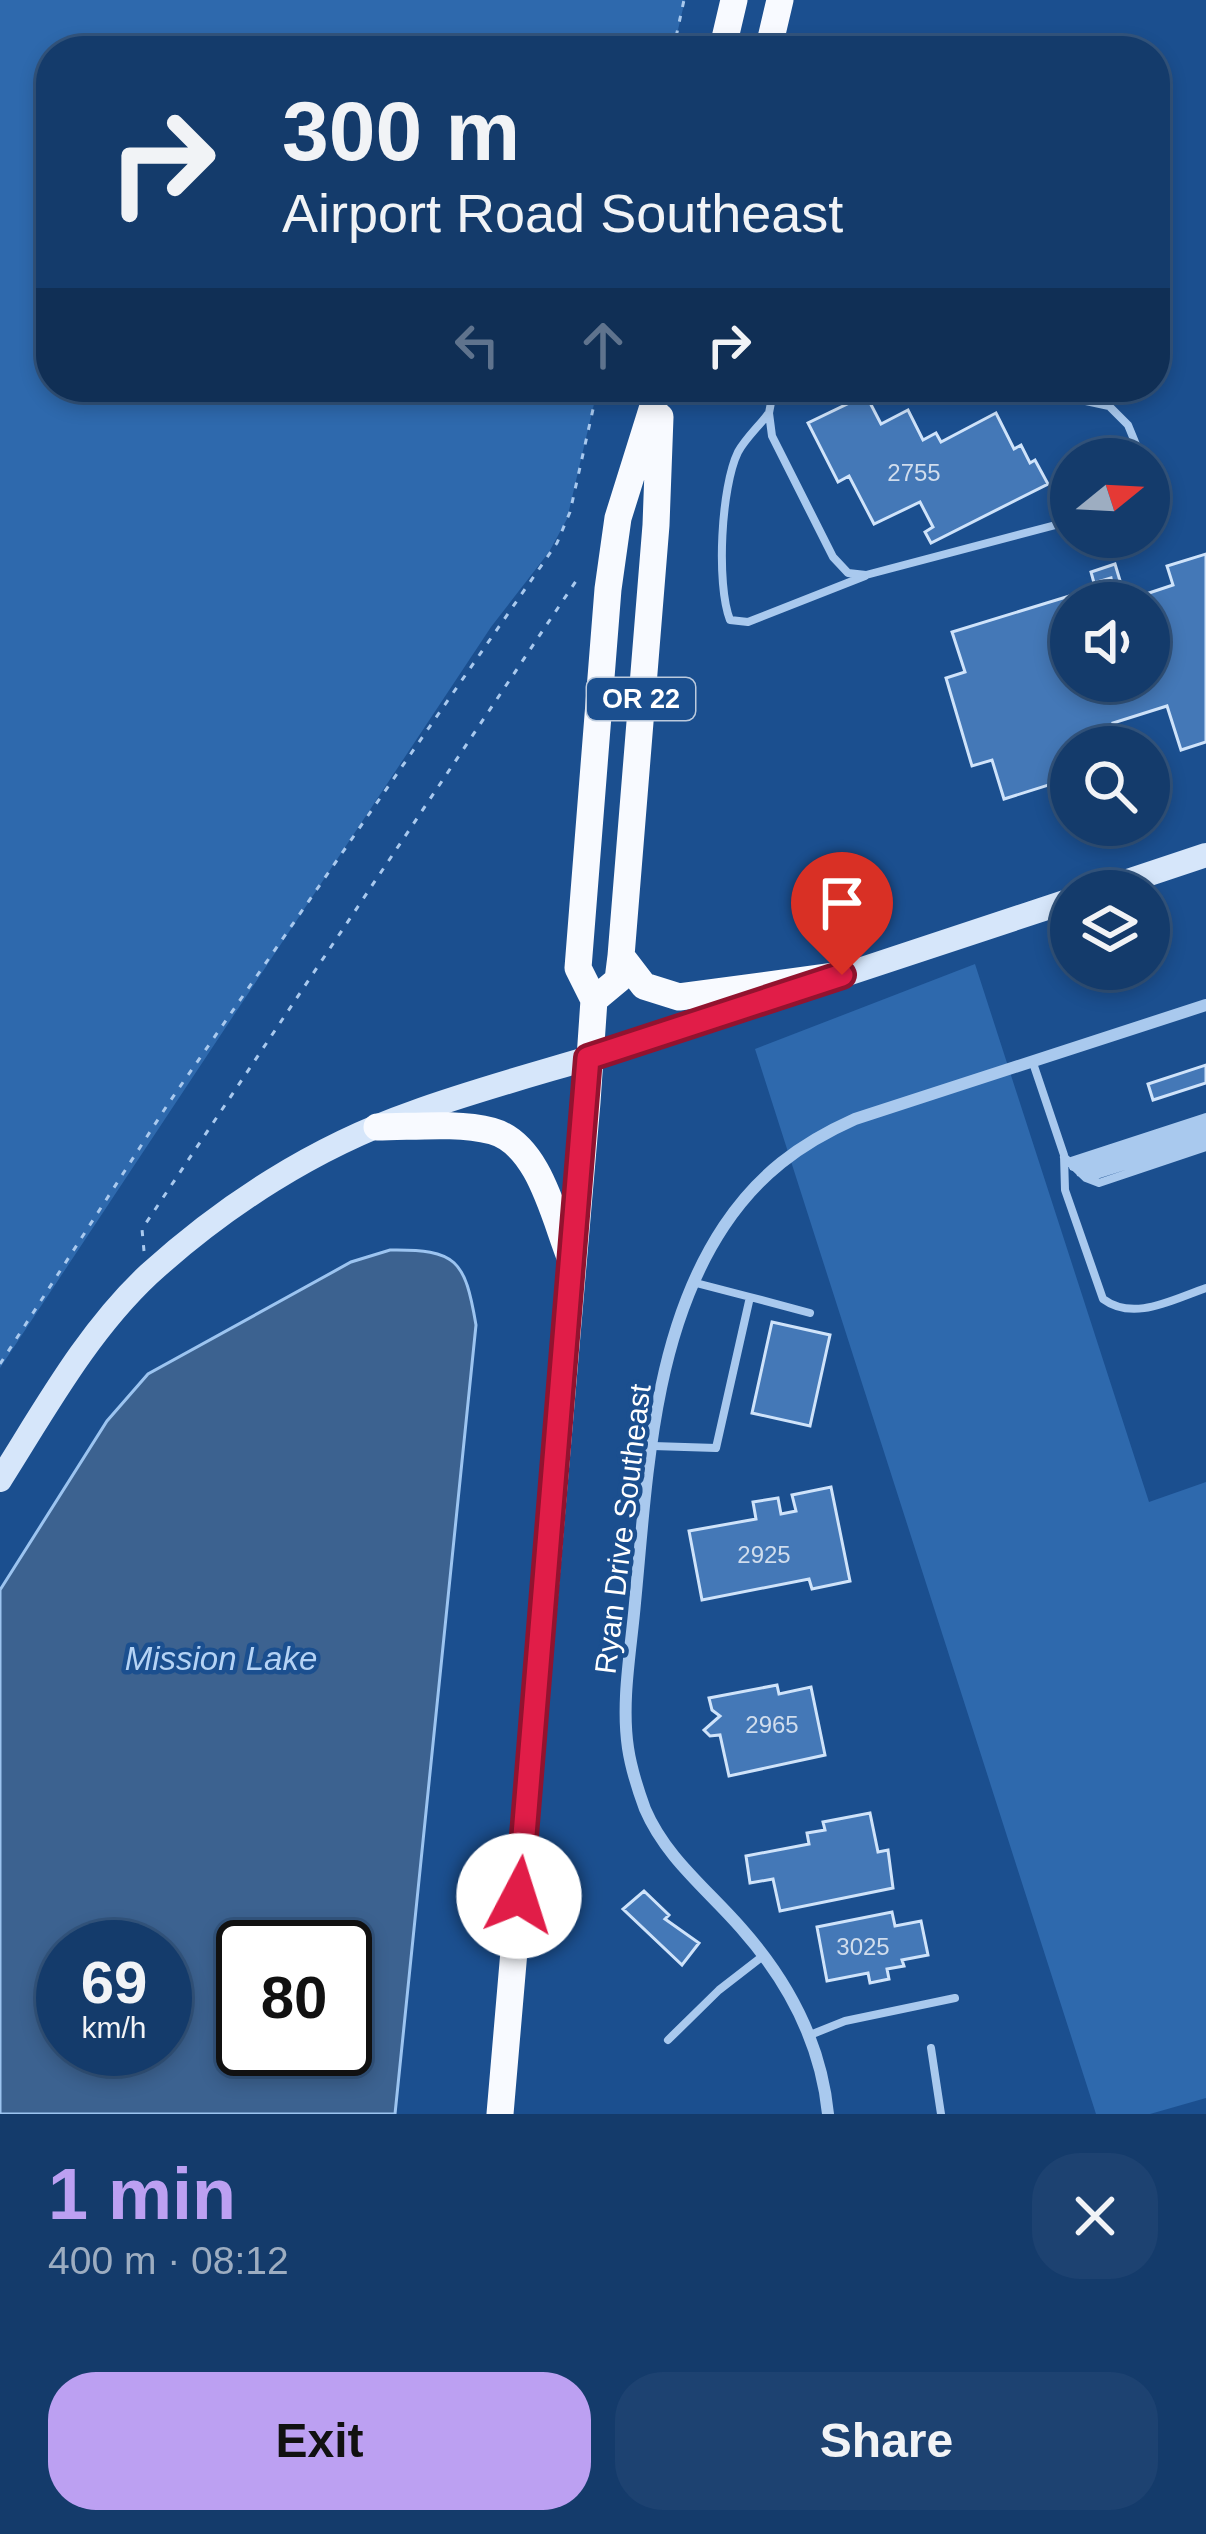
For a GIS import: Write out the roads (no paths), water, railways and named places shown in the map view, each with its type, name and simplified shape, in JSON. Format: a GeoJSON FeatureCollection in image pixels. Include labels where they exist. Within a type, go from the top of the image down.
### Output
{"type":"FeatureCollection","features":[{"type":"Feature","properties":{"kind":"highway"},"geometry":{"type":"LineString","coordinates":[[726,36],[734,0]]}},
{"type":"Feature","properties":{"kind":"highway"},"geometry":{"type":"LineString","coordinates":[[772,36],[780,0]]}},
{"type":"Feature","properties":{"kind":"highway","name":"OR 22"},"geometry":{"type":"LineString","coordinates":[[500,2114],[594,1000],[578,968],[608,589],[618,518],[655,402]]}},
{"type":"Feature","properties":{"kind":"highway","name":"OR 22"},"geometry":{"type":"LineString","coordinates":[[594,1000],[618,980],[656,525],[660,402]]}},
{"type":"Feature","properties":{"kind":"highway"},"geometry":{"type":"LineString","coordinates":[[620,956],[644,986],[680,997],[842,975]]}},
{"type":"Feature","properties":{"kind":"highway","name":"OR 22"},"geometry":{"type":"LineString","coordinates":[[377,1127],[494,1131],[514,1144],[538,1176],[573,1266]]}},
{"type":"Feature","properties":{"kind":"main road"},"geometry":{"type":"LineString","coordinates":[[1161,870],[1206,855]]}},
{"type":"Feature","properties":{"kind":"main road"},"geometry":{"type":"LineString","coordinates":[[0,1480],[81,1354],[147,1276],[252,1192],[299,1164],[409,1113],[1050,907]]}},
{"type":"Feature","properties":{"kind":"street","name":"Ryan Drive Southeast"},"geometry":{"type":"LineString","coordinates":[[828,2114],[810,2035],[763,1956],[665,1846],[646,1810],[628,1748],[627,1690],[653,1446],[674,1344],[696,1282],[723,1227],[758,1183],[795,1149],[855,1119],[1206,1005]]}},
{"type":"Feature","properties":{"kind":"lane"},"geometry":{"type":"LineString","coordinates":[[771,402],[772,436],[833,556],[848,573],[866,575]]}},
{"type":"Feature","properties":{"kind":"lane"},"geometry":{"type":"LineString","coordinates":[[1090,402],[1109,406],[1129,425],[1134,438]]}},
{"type":"Feature","properties":{"kind":"lane"},"geometry":{"type":"LineString","coordinates":[[769,413],[738,452],[721,532],[724,607],[730,620],[748,622],[866,575],[1050,526]]}},
{"type":"Feature","properties":{"kind":"lane"},"geometry":{"type":"LineString","coordinates":[[1032,1061],[1073,1167],[1065,1190],[1102,1299],[1115,1308],[1137,1310],[1206,1288]]}},
{"type":"Feature","properties":{"kind":"lane"},"geometry":{"type":"LineString","coordinates":[[1073,1167],[1206,1132]]}},
{"type":"Feature","properties":{"kind":"lane"},"geometry":{"type":"LineString","coordinates":[[1073,1167],[1206,1132]]}},
{"type":"Feature","properties":{"kind":"lane"},"geometry":{"type":"LineString","coordinates":[[696,1282],[810,1313]]}},
{"type":"Feature","properties":{"kind":"lane"},"geometry":{"type":"LineString","coordinates":[[653,1446],[716,1448],[750,1298]]}},
{"type":"Feature","properties":{"kind":"lane"},"geometry":{"type":"LineString","coordinates":[[668,2040],[719,1990],[763,1956]]}},
{"type":"Feature","properties":{"kind":"lane"},"geometry":{"type":"LineString","coordinates":[[810,2035],[844,2021],[955,1998]]}},
{"type":"Feature","properties":{"kind":"lane"},"geometry":{"type":"LineString","coordinates":[[931,2048],[941,2114]]}},
{"type":"Feature","properties":{"kind":"water","name":"Mission Lake"},"geometry":{"type":"Polygon","coordinates":[[[390,1250],[444,1256],[462,1272],[467,1286],[476,1325],[395,2114],[0,2114],[0,1590],[107,1421],[148,1374],[351,1262],[390,1250]]]}}]}
